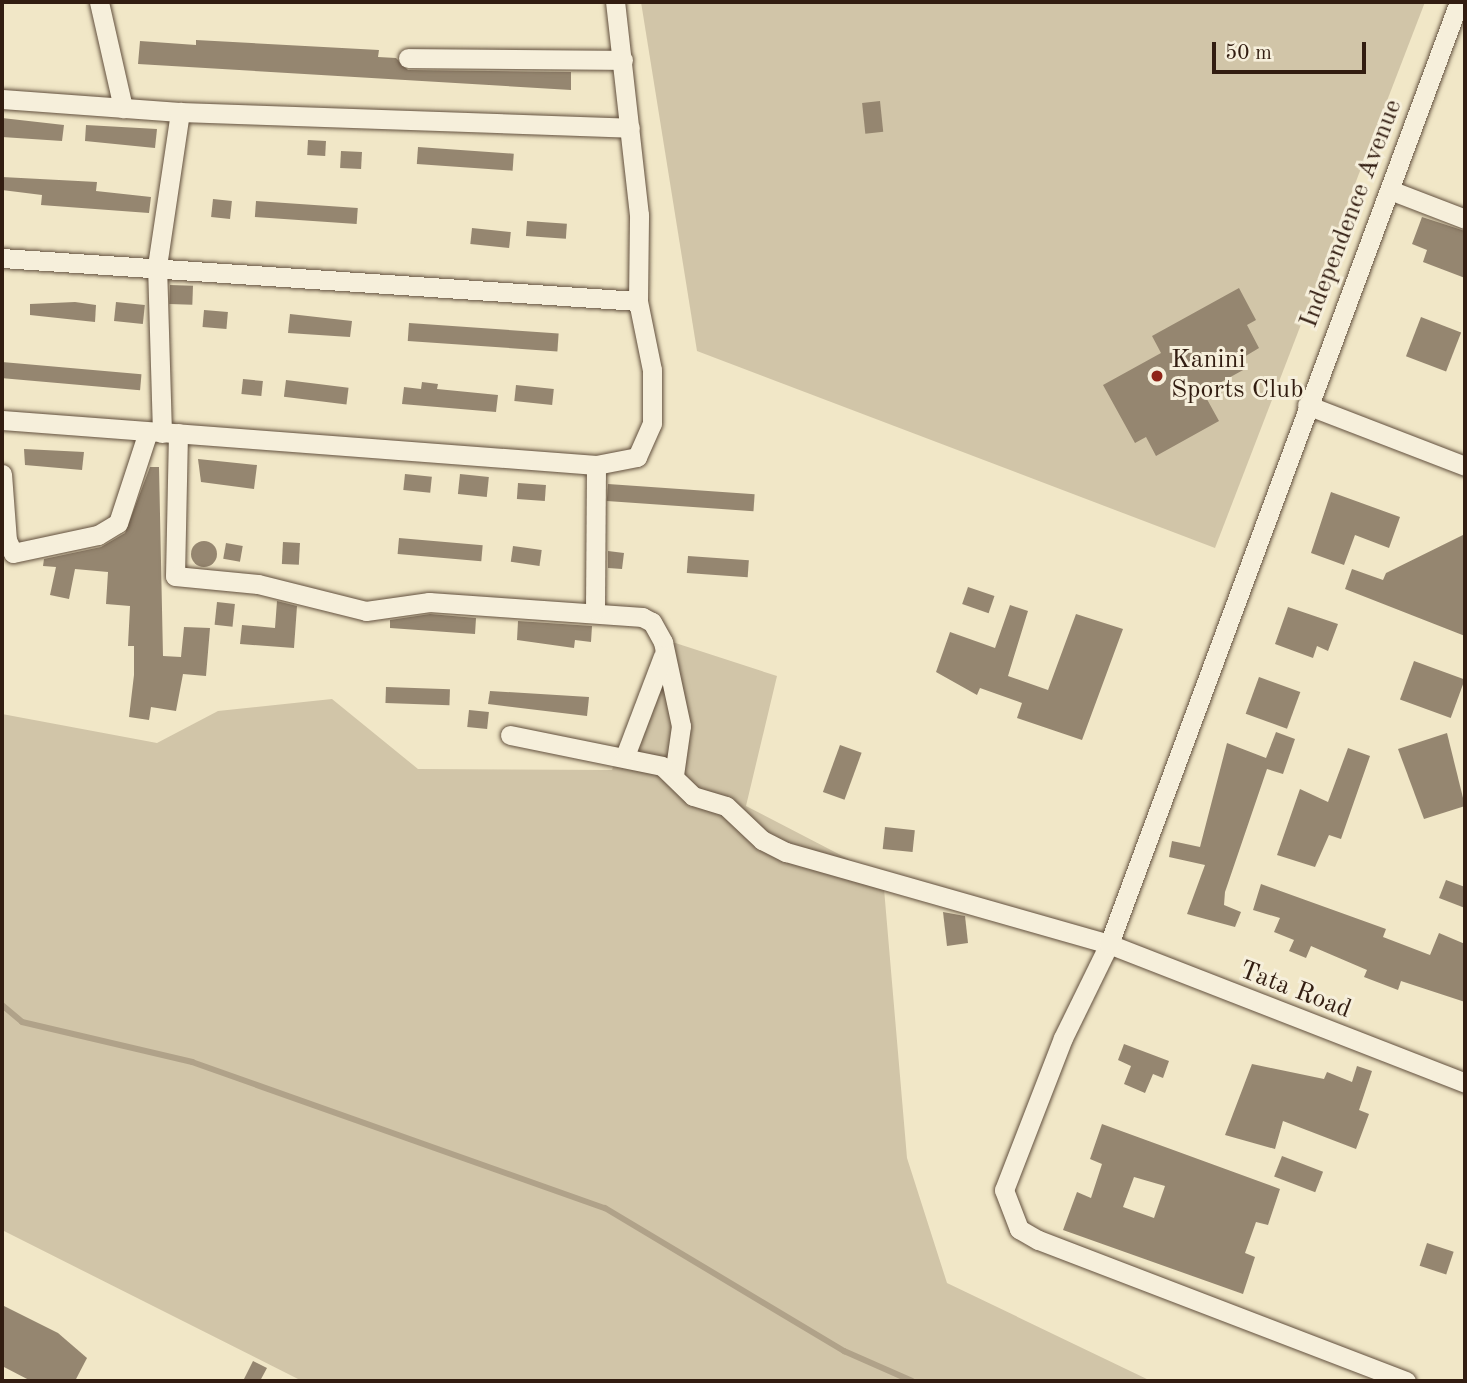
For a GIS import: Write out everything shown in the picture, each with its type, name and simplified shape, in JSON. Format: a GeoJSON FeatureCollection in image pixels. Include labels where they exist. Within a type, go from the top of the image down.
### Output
{"type":"FeatureCollection","features":[{"type":"Feature","properties":{"kind":"street"},"geometry":{"type":"LineString","coordinates":[[99,2],[123,108]]}},
{"type":"Feature","properties":{"kind":"street"},"geometry":{"type":"LineString","coordinates":[[2,420],[596,465],[637,457],[652,424],[652,370],[638,301],[639,226],[615,2]]}},
{"type":"Feature","properties":{"kind":"street","name":"Independence Avenue"},"geometry":{"type":"LineString","coordinates":[[1406,1381],[1020,1229],[1004,1190],[1063,1038],[1109,944],[1307,405],[1459,2]]}},
{"type":"Feature","properties":{"kind":"street"},"geometry":{"type":"LineString","coordinates":[[408,58],[623,60]]}},
{"type":"Feature","properties":{"kind":"street"},"geometry":{"type":"LineString","coordinates":[[2,99],[180,112],[630,128]]}},
{"type":"Feature","properties":{"kind":"street"},"geometry":{"type":"LineString","coordinates":[[180,112],[157,266],[163,433],[175,576],[182,580],[258,584],[366,611],[416,602],[595,610],[652,622],[664,651],[681,726],[674,775],[625,756],[510,735]]}},
{"type":"Feature","properties":{"kind":"street"},"geometry":{"type":"LineString","coordinates":[[1390,190],[1465,219]]}},
{"type":"Feature","properties":{"kind":"street"},"geometry":{"type":"LineString","coordinates":[[2,258],[157,266],[638,301]]}},
{"type":"Feature","properties":{"kind":"street"},"geometry":{"type":"LineString","coordinates":[[1307,405],[1465,466]]}},
{"type":"Feature","properties":{"kind":"street"},"geometry":{"type":"LineString","coordinates":[[2,474],[7,540],[13,553],[98,535],[118,523],[163,433]]}},
{"type":"Feature","properties":{"kind":"street"},"geometry":{"type":"LineString","coordinates":[[595,610],[596,465]]}},
{"type":"Feature","properties":{"kind":"street"},"geometry":{"type":"LineString","coordinates":[[625,756],[664,651]]}},
{"type":"Feature","properties":{"kind":"street","name":"Tata Road"},"geometry":{"type":"LineString","coordinates":[[674,775],[693,796],[726,806],[762,840],[786,852],[964,898],[1109,944],[1465,1083]]}},
{"type":"Feature","properties":{"kind":"shaded area"},"geometry":{"type":"Polygon","coordinates":[[[641,2],[1425,2],[1215,548],[697,351],[641,2]]]}},
{"type":"Feature","properties":{"kind":"shaded area"},"geometry":{"type":"Polygon","coordinates":[[[660,638],[777,676],[746,806],[883,877],[907,1158],[947,1283],[1151,1381],[302,1381],[2,1230],[2,714],[157,743],[218,711],[332,699],[418,769],[612,770],[660,638]]]}},
{"type":"Feature","properties":{"kind":"building"},"geometry":{"type":"Polygon","coordinates":[[[196,40],[379,50],[378,57],[396,58],[408,70],[571,72],[571,90],[138,64],[140,41],[196,45],[196,40]]]}},
{"type":"Feature","properties":{"kind":"building"},"geometry":{"type":"Polygon","coordinates":[[[880,101],[883,132],[865,134],[862,103],[880,101]]]}},
{"type":"Feature","properties":{"kind":"building"},"geometry":{"type":"Polygon","coordinates":[[[2,118],[64,125],[62,141],[2,137],[2,118]]]}},
{"type":"Feature","properties":{"kind":"building"},"geometry":{"type":"Polygon","coordinates":[[[86,125],[157,129],[155,148],[85,141],[86,125]]]}},
{"type":"Feature","properties":{"kind":"building"},"geometry":{"type":"Polygon","coordinates":[[[308,140],[326,141],[325,156],[307,155],[308,140]]]}},
{"type":"Feature","properties":{"kind":"building"},"geometry":{"type":"Polygon","coordinates":[[[418,147],[514,154],[513,171],[417,164],[418,147]]]}},
{"type":"Feature","properties":{"kind":"building"},"geometry":{"type":"Polygon","coordinates":[[[341,151],[362,152],[361,169],[340,168],[341,151]]]}},
{"type":"Feature","properties":{"kind":"building"},"geometry":{"type":"Polygon","coordinates":[[[2,177],[97,182],[96,191],[151,197],[149,213],[41,205],[42,195],[2,190],[2,177]]]}},
{"type":"Feature","properties":{"kind":"building"},"geometry":{"type":"Polygon","coordinates":[[[213,199],[232,201],[230,219],[211,217],[213,199]]]}},
{"type":"Feature","properties":{"kind":"building"},"geometry":{"type":"Polygon","coordinates":[[[256,201],[358,208],[357,224],[255,217],[256,201]]]}},
{"type":"Feature","properties":{"kind":"building"},"geometry":{"type":"Polygon","coordinates":[[[1422,217],[1465,231],[1465,278],[1423,262],[1427,250],[1412,244],[1422,217]]]}},
{"type":"Feature","properties":{"kind":"building"},"geometry":{"type":"Polygon","coordinates":[[[527,221],[567,224],[566,239],[526,236],[527,221]]]}},
{"type":"Feature","properties":{"kind":"building"},"geometry":{"type":"Polygon","coordinates":[[[472,228],[511,232],[509,248],[470,244],[472,228]]]}},
{"type":"Feature","properties":{"kind":"building"},"geometry":{"type":"Polygon","coordinates":[[[170,285],[193,286],[192,305],[169,304],[170,285]]]}},
{"type":"Feature","properties":{"kind":"building","name":"Kanini Sports Club"},"geometry":{"type":"Polygon","coordinates":[[[1239,288],[1256,320],[1247,325],[1259,348],[1239,360],[1245,369],[1203,392],[1219,421],[1156,456],[1146,437],[1135,443],[1103,385],[1161,353],[1152,336],[1239,288]]]}},
{"type":"Feature","properties":{"kind":"building"},"geometry":{"type":"Polygon","coordinates":[[[75,302],[96,305],[95,322],[30,315],[30,304],[75,302]]]}},
{"type":"Feature","properties":{"kind":"building"},"geometry":{"type":"Polygon","coordinates":[[[116,302],[145,305],[143,324],[114,321],[116,302]]]}},
{"type":"Feature","properties":{"kind":"building"},"geometry":{"type":"Polygon","coordinates":[[[204,310],[228,312],[226,329],[203,327],[204,310]]]}},
{"type":"Feature","properties":{"kind":"building"},"geometry":{"type":"Polygon","coordinates":[[[290,314],[352,321],[350,337],[288,333],[290,314]]]}},
{"type":"Feature","properties":{"kind":"building"},"geometry":{"type":"Polygon","coordinates":[[[1421,317],[1461,332],[1446,372],[1406,356],[1421,317]]]}},
{"type":"Feature","properties":{"kind":"building"},"geometry":{"type":"Polygon","coordinates":[[[409,323],[559,333],[557,351],[408,341],[409,323]]]}},
{"type":"Feature","properties":{"kind":"building"},"geometry":{"type":"Polygon","coordinates":[[[2,362],[141,374],[140,390],[2,378],[2,362]]]}},
{"type":"Feature","properties":{"kind":"building"},"geometry":{"type":"Polygon","coordinates":[[[243,379],[263,381],[261,396],[241,394],[243,379]]]}},
{"type":"Feature","properties":{"kind":"building"},"geometry":{"type":"Polygon","coordinates":[[[286,380],[349,388],[346,405],[284,397],[286,380]]]}},
{"type":"Feature","properties":{"kind":"building"},"geometry":{"type":"Polygon","coordinates":[[[422,382],[438,384],[437,389],[498,395],[496,412],[402,404],[404,387],[421,389],[422,382]]]}},
{"type":"Feature","properties":{"kind":"building"},"geometry":{"type":"Polygon","coordinates":[[[516,385],[554,389],[552,405],[514,401],[516,385]]]}},
{"type":"Feature","properties":{"kind":"building"},"geometry":{"type":"Polygon","coordinates":[[[24,449],[84,452],[82,470],[25,465],[24,449]]]}},
{"type":"Feature","properties":{"kind":"building"},"geometry":{"type":"Polygon","coordinates":[[[198,459],[257,465],[254,489],[201,482],[198,459]]]}},
{"type":"Feature","properties":{"kind":"building"},"geometry":{"type":"Polygon","coordinates":[[[150,467],[159,467],[163,656],[181,657],[184,627],[210,628],[206,676],[183,674],[176,711],[151,707],[149,720],[129,717],[134,675],[134,646],[128,646],[130,606],[106,604],[108,572],[75,569],[69,599],[50,595],[56,567],[43,566],[44,559],[101,547],[125,533],[150,467]]]}},
{"type":"Feature","properties":{"kind":"building"},"geometry":{"type":"Polygon","coordinates":[[[405,474],[432,477],[430,493],[403,490],[405,474]]]}},
{"type":"Feature","properties":{"kind":"building"},"geometry":{"type":"Polygon","coordinates":[[[460,474],[489,477],[487,497],[458,494],[460,474]]]}},
{"type":"Feature","properties":{"kind":"building"},"geometry":{"type":"Polygon","coordinates":[[[518,483],[546,485],[545,501],[517,499],[518,483]]]}},
{"type":"Feature","properties":{"kind":"building"},"geometry":{"type":"Polygon","coordinates":[[[608,484],[755,494],[753,511],[607,501],[608,484]]]}},
{"type":"Feature","properties":{"kind":"building"},"geometry":{"type":"Polygon","coordinates":[[[1331,492],[1400,517],[1389,548],[1355,535],[1344,565],[1311,553],[1331,492]]]}},
{"type":"Feature","properties":{"kind":"building"},"geometry":{"type":"Polygon","coordinates":[[[1465,534],[1465,636],[1345,589],[1352,569],[1383,580],[1386,573],[1465,534]]]}},
{"type":"Feature","properties":{"kind":"building"},"geometry":{"type":"Polygon","coordinates":[[[399,538],[483,545],[481,561],[398,554],[399,538]]]}},
{"type":"Feature","properties":{"kind":"building"},"geometry":{"type":"Polygon","coordinates":[[[204,541],[213,545],[217,554],[213,563],[204,567],[195,563],[191,554],[195,545],[204,541]]]}},
{"type":"Feature","properties":{"kind":"building"},"geometry":{"type":"Polygon","coordinates":[[[283,542],[300,543],[299,565],[282,564],[283,542]]]}},
{"type":"Feature","properties":{"kind":"building"},"geometry":{"type":"Polygon","coordinates":[[[226,543],[243,546],[240,562],[223,559],[226,543]]]}},
{"type":"Feature","properties":{"kind":"building"},"geometry":{"type":"Polygon","coordinates":[[[513,546],[542,550],[539,566],[511,562],[513,546]]]}},
{"type":"Feature","properties":{"kind":"building"},"geometry":{"type":"Polygon","coordinates":[[[608,551],[624,553],[622,569],[608,568],[608,551]]]}},
{"type":"Feature","properties":{"kind":"building"},"geometry":{"type":"Polygon","coordinates":[[[688,556],[749,560],[748,577],[687,573],[688,556]]]}},
{"type":"Feature","properties":{"kind":"building"},"geometry":{"type":"Polygon","coordinates":[[[968,587],[994,596],[989,613],[962,604],[968,587]]]}},
{"type":"Feature","properties":{"kind":"building"},"geometry":{"type":"Polygon","coordinates":[[[277,601],[297,606],[294,648],[240,644],[242,625],[275,628],[277,601]]]}},
{"type":"Feature","properties":{"kind":"building"},"geometry":{"type":"Polygon","coordinates":[[[217,602],[235,604],[232,627],[215,625],[217,602]]]}},
{"type":"Feature","properties":{"kind":"building"},"geometry":{"type":"Polygon","coordinates":[[[1010,605],[1028,611],[1008,676],[1048,690],[1076,614],[1123,629],[1082,740],[1017,718],[1022,703],[980,688],[977,695],[936,672],[950,632],[995,648],[1010,605]]]}},
{"type":"Feature","properties":{"kind":"building"},"geometry":{"type":"Polygon","coordinates":[[[1288,607],[1338,624],[1328,651],[1317,646],[1313,658],[1275,644],[1288,607]]]}},
{"type":"Feature","properties":{"kind":"building"},"geometry":{"type":"Polygon","coordinates":[[[430,614],[476,618],[475,634],[390,628],[390,620],[430,614]]]}},
{"type":"Feature","properties":{"kind":"building"},"geometry":{"type":"Polygon","coordinates":[[[518,621],[592,626],[591,642],[575,640],[574,648],[517,640],[518,621]]]}},
{"type":"Feature","properties":{"kind":"building"},"geometry":{"type":"Polygon","coordinates":[[[1414,661],[1465,679],[1451,718],[1400,700],[1414,661]]]}},
{"type":"Feature","properties":{"kind":"building"},"geometry":{"type":"Polygon","coordinates":[[[1259,677],[1300,692],[1287,729],[1246,714],[1259,677]]]}},
{"type":"Feature","properties":{"kind":"building"},"geometry":{"type":"Polygon","coordinates":[[[386,687],[450,689],[449,705],[385,703],[386,687]]]}},
{"type":"Feature","properties":{"kind":"building"},"geometry":{"type":"Polygon","coordinates":[[[490,691],[589,697],[587,716],[488,704],[490,691]]]}},
{"type":"Feature","properties":{"kind":"building"},"geometry":{"type":"Polygon","coordinates":[[[469,710],[489,712],[487,729],[467,727],[469,710]]]}},
{"type":"Feature","properties":{"kind":"building"},"geometry":{"type":"Polygon","coordinates":[[[1276,732],[1295,739],[1283,774],[1267,769],[1225,892],[1224,905],[1241,912],[1235,927],[1187,914],[1205,865],[1169,857],[1172,841],[1200,847],[1227,743],[1266,758],[1276,732]]]}},
{"type":"Feature","properties":{"kind":"building"},"geometry":{"type":"Polygon","coordinates":[[[1447,733],[1465,806],[1424,819],[1398,749],[1447,733]]]}},
{"type":"Feature","properties":{"kind":"building"},"geometry":{"type":"Polygon","coordinates":[[[840,745],[862,753],[845,800],[823,792],[840,745]]]}},
{"type":"Feature","properties":{"kind":"building"},"geometry":{"type":"Polygon","coordinates":[[[1348,748],[1370,756],[1341,839],[1329,835],[1315,867],[1277,855],[1300,789],[1328,802],[1348,748]]]}},
{"type":"Feature","properties":{"kind":"building"},"geometry":{"type":"Polygon","coordinates":[[[885,827],[915,830],[913,852],[883,849],[885,827]]]}},
{"type":"Feature","properties":{"kind":"building"},"geometry":{"type":"Polygon","coordinates":[[[1446,880],[1465,887],[1465,908],[1439,898],[1446,880]]]}},
{"type":"Feature","properties":{"kind":"building"},"geometry":{"type":"Polygon","coordinates":[[[1261,884],[1386,929],[1383,937],[1430,955],[1439,933],[1465,944],[1465,1002],[1401,981],[1398,990],[1364,977],[1367,970],[1311,946],[1306,958],[1289,951],[1294,940],[1274,932],[1280,918],[1253,910],[1261,884]]]}},
{"type":"Feature","properties":{"kind":"building"},"geometry":{"type":"Polygon","coordinates":[[[943,912],[965,916],[968,943],[947,946],[943,912]]]}},
{"type":"Feature","properties":{"kind":"building"},"geometry":{"type":"Polygon","coordinates":[[[1124,1044],[1169,1061],[1163,1078],[1153,1074],[1145,1093],[1124,1084],[1131,1066],[1118,1060],[1124,1044]]]}},
{"type":"Feature","properties":{"kind":"building"},"geometry":{"type":"Polygon","coordinates":[[[1252,1064],[1324,1079],[1327,1072],[1352,1082],[1357,1066],[1372,1071],[1359,1110],[1369,1114],[1356,1149],[1283,1121],[1275,1149],[1225,1135],[1252,1064]]]}},
{"type":"Feature","properties":{"kind":"building"},"geometry":{"type":"Polygon","coordinates":[[[1102,1124],[1280,1189],[1268,1225],[1256,1222],[1245,1253],[1255,1257],[1243,1294],[1063,1230],[1077,1192],[1091,1198],[1102,1164],[1090,1159],[1102,1124]],[[1134,1177],[1123,1207],[1154,1218],[1165,1186],[1134,1177]]]}},
{"type":"Feature","properties":{"kind":"building"},"geometry":{"type":"Polygon","coordinates":[[[1282,1156],[1323,1172],[1315,1192],[1274,1177],[1282,1156]]]}},
{"type":"Feature","properties":{"kind":"building"},"geometry":{"type":"Polygon","coordinates":[[[1427,1243],[1454,1252],[1446,1274],[1420,1266],[1427,1243]]]}},
{"type":"Feature","properties":{"kind":"building"},"geometry":{"type":"Polygon","coordinates":[[[2,1305],[58,1333],[87,1358],[75,1381],[31,1381],[2,1366],[2,1305]]]}},
{"type":"Feature","properties":{"kind":"building"},"geometry":{"type":"Polygon","coordinates":[[[253,1361],[267,1368],[260,1381],[243,1381],[253,1361]]]}},
{"type":"Feature","properties":{"kind":"waterway"},"geometry":{"type":"LineString","coordinates":[[2,1005],[22,1022],[192,1062],[605,1208],[844,1351],[912,1381]]}},
{"type":"Feature","properties":{"kind":"place","name":"Kanini Sports Club"},"geometry":{"type":"Point","coordinates":[1157,376]}}]}
